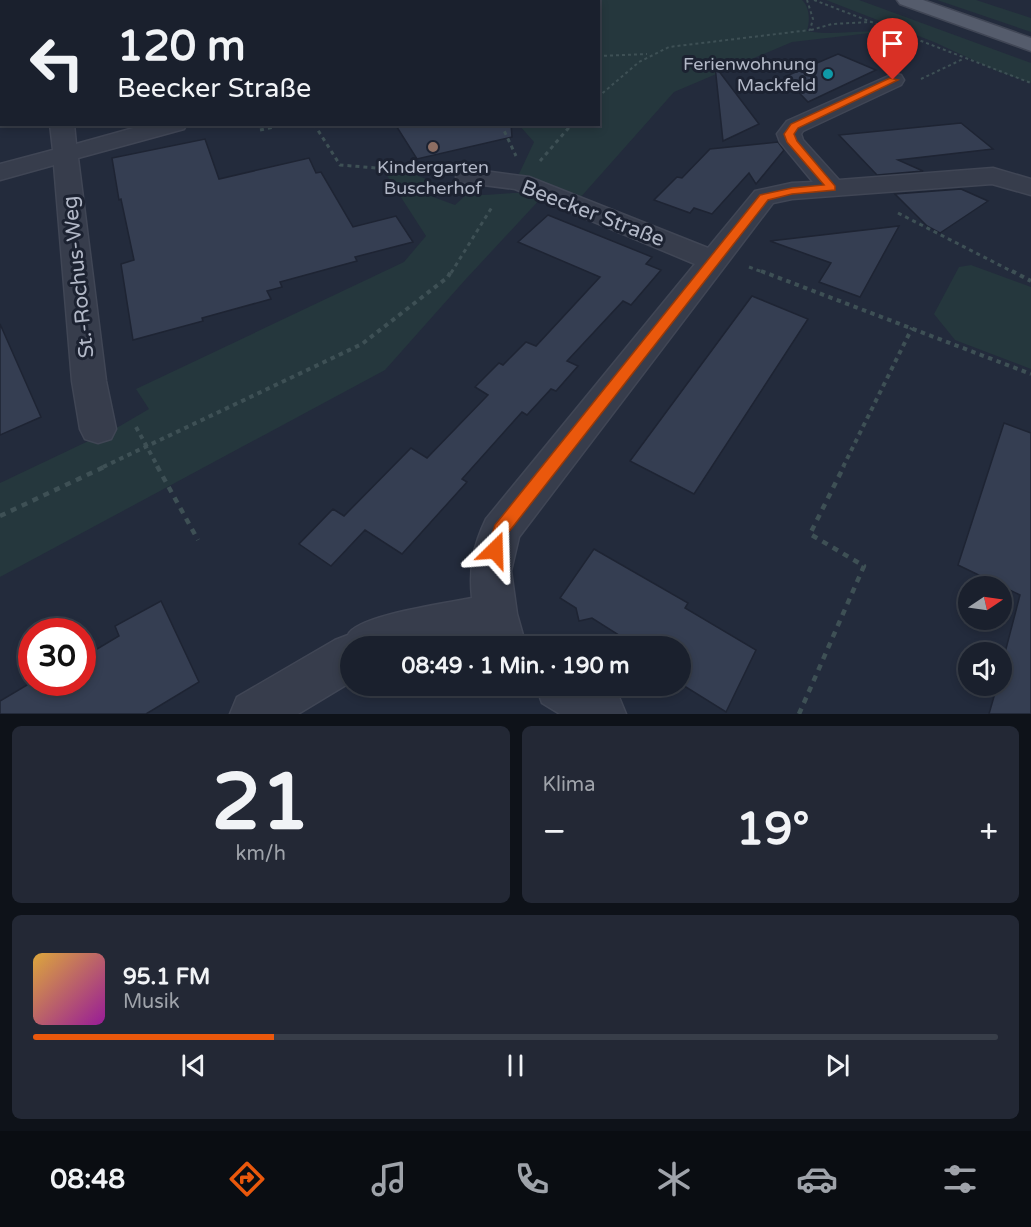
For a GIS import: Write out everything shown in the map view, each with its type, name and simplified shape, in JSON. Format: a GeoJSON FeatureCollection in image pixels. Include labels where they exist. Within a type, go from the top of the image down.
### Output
{"type":"FeatureCollection","features":[{"type":"Feature","properties":{"kind":"main road"},"geometry":{"type":"LineString","coordinates":[[906,0],[1031,45]]}},
{"type":"Feature","properties":{"kind":"street"},"geometry":{"type":"LineString","coordinates":[[840,188],[792,142],[789,134],[795,126],[893,80]]}},
{"type":"Feature","properties":{"kind":"street","name":"St.-Rochus-Weg"},"geometry":{"type":"LineString","coordinates":[[62,126],[89,381],[97,422]]}},
{"type":"Feature","properties":{"kind":"street"},"geometry":{"type":"LineString","coordinates":[[0,172],[169,126]]}},
{"type":"Feature","properties":{"kind":"street"},"geometry":{"type":"LineString","coordinates":[[400,636],[500,630],[490,570],[500,531],[764,197],[792,191],[993,176],[1031,187]]}},
{"type":"Feature","properties":{"kind":"street","name":"Beecker Straße"},"geometry":{"type":"LineString","coordinates":[[469,177],[520,182],[715,258]]}},
{"type":"Feature","properties":{"kind":"street"},"geometry":{"type":"LineString","coordinates":[[254,714],[340,663]]}},
{"type":"Feature","properties":{"kind":"street"},"geometry":{"type":"LineString","coordinates":[[574,696],[602,714]]}},
{"type":"Feature","properties":{"kind":"path"},"geometry":{"type":"LineString","coordinates":[[807,0],[813,12],[814,23],[810,30]]}},
{"type":"Feature","properties":{"kind":"path"},"geometry":{"type":"LineString","coordinates":[[814,0],[1031,83]]}},
{"type":"Feature","properties":{"kind":"path"},"geometry":{"type":"LineString","coordinates":[[600,95],[629,67],[648,54],[669,47],[810,30],[832,24],[875,22]]}},
{"type":"Feature","properties":{"kind":"path"},"geometry":{"type":"LineString","coordinates":[[600,56],[648,54]]}},
{"type":"Feature","properties":{"kind":"path"},"geometry":{"type":"LineString","coordinates":[[893,80],[920,80],[964,59]]}},
{"type":"Feature","properties":{"kind":"path"},"geometry":{"type":"LineString","coordinates":[[260,130],[279,126]]}},
{"type":"Feature","properties":{"kind":"path"},"geometry":{"type":"LineString","coordinates":[[315,126],[340,165],[417,170],[469,177]]}},
{"type":"Feature","properties":{"kind":"path"},"geometry":{"type":"LineString","coordinates":[[0,516],[362,345],[448,277],[500,193],[520,182],[570,126]]}},
{"type":"Feature","properties":{"kind":"path"},"geometry":{"type":"LineString","coordinates":[[840,188],[1031,281]]}},
{"type":"Feature","properties":{"kind":"path"},"geometry":{"type":"LineString","coordinates":[[715,258],[912,328],[1031,374]]}},
{"type":"Feature","properties":{"kind":"path"},"geometry":{"type":"LineString","coordinates":[[799,714],[864,566],[810,534],[912,328]]}},
{"type":"Feature","properties":{"kind":"path"},"geometry":{"type":"LineString","coordinates":[[97,422],[132,419],[198,540]]}},
{"type":"Feature","properties":{"kind":"shaded area"},"geometry":{"type":"Polygon","coordinates":[[[600,0],[802,0],[809,14],[807,31],[879,32],[792,42],[674,92],[579,199],[519,174],[534,142],[520,126],[600,126],[600,0]]]}},
{"type":"Feature","properties":{"kind":"shaded area"},"geometry":{"type":"Polygon","coordinates":[[[826,0],[859,0],[1031,63],[1031,83],[997,71],[934,42],[826,0]]]}},
{"type":"Feature","properties":{"kind":"shaded area"},"geometry":{"type":"Polygon","coordinates":[[[937,0],[976,0],[1031,18],[1031,32],[937,0]]]}},
{"type":"Feature","properties":{"kind":"shaded area"},"geometry":{"type":"Polygon","coordinates":[[[411,173],[438,184],[425,194],[455,205],[467,194],[523,193],[542,197],[385,370],[0,577],[0,483],[120,426],[149,409],[136,389],[404,262],[426,236],[386,174],[411,173]]]}},
{"type":"Feature","properties":{"kind":"shaded area"},"geometry":{"type":"Polygon","coordinates":[[[971,265],[1031,287],[1031,369],[955,340],[934,314],[959,267],[971,265]]]}},
{"type":"Feature","properties":{"kind":"building"},"geometry":{"type":"Polygon","coordinates":[[[838,54],[876,70],[808,102],[784,77],[838,54]]]}},
{"type":"Feature","properties":{"kind":"building"},"geometry":{"type":"Polygon","coordinates":[[[715,66],[759,124],[723,141],[715,66]]]}},
{"type":"Feature","properties":{"kind":"building"},"geometry":{"type":"Polygon","coordinates":[[[961,123],[993,149],[898,160],[923,171],[877,175],[839,135],[961,123]]]}},
{"type":"Feature","properties":{"kind":"building"},"geometry":{"type":"Polygon","coordinates":[[[396,126],[511,126],[512,137],[417,159],[396,126]]]}},
{"type":"Feature","properties":{"kind":"building"},"geometry":{"type":"Polygon","coordinates":[[[205,139],[219,179],[309,158],[316,173],[321,172],[353,227],[396,216],[413,242],[355,257],[357,261],[280,282],[282,287],[267,291],[271,299],[133,340],[121,264],[134,260],[121,199],[119,200],[112,158],[205,139]]]}},
{"type":"Feature","properties":{"kind":"building"},"geometry":{"type":"Polygon","coordinates":[[[778,142],[784,150],[756,184],[749,173],[712,214],[694,208],[690,213],[654,200],[677,177],[682,178],[710,149],[778,142]]]}},
{"type":"Feature","properties":{"kind":"building"},"geometry":{"type":"Polygon","coordinates":[[[961,189],[988,201],[940,233],[927,226],[895,194],[961,189]]]}},
{"type":"Feature","properties":{"kind":"building"},"geometry":{"type":"Polygon","coordinates":[[[548,215],[652,257],[646,264],[661,270],[631,305],[623,301],[567,361],[578,366],[556,391],[551,389],[527,415],[522,412],[462,479],[467,482],[402,554],[365,530],[331,566],[299,544],[333,509],[344,516],[411,448],[427,458],[488,395],[475,387],[499,363],[503,365],[526,342],[536,346],[600,277],[518,242],[548,215]]]}},
{"type":"Feature","properties":{"kind":"building"},"geometry":{"type":"Polygon","coordinates":[[[899,226],[860,297],[819,282],[831,263],[770,241],[899,226]]]}},
{"type":"Feature","properties":{"kind":"building"},"geometry":{"type":"Polygon","coordinates":[[[752,296],[808,319],[694,494],[630,461],[752,296]]]}},
{"type":"Feature","properties":{"kind":"building"},"geometry":{"type":"Polygon","coordinates":[[[0,324],[41,417],[0,435],[0,324]]]}},
{"type":"Feature","properties":{"kind":"building"},"geometry":{"type":"Polygon","coordinates":[[[1004,423],[1031,433],[1031,714],[989,714],[994,696],[1012,696],[1012,642],[1008,642],[1020,595],[1012,591],[1012,576],[981,576],[958,565],[1004,423]]]}},
{"type":"Feature","properties":{"kind":"building"},"geometry":{"type":"Polygon","coordinates":[[[594,549],[688,603],[685,608],[756,650],[726,712],[691,690],[691,636],[620,636],[592,618],[579,621],[576,608],[560,598],[594,549]]]}},
{"type":"Feature","properties":{"kind":"building"},"geometry":{"type":"Polygon","coordinates":[[[161,601],[199,682],[146,714],[0,714],[0,701],[18,690],[18,696],[96,696],[96,650],[119,636],[115,626],[161,601]]]}},
{"type":"Feature","properties":{"kind":"place","name":"Ferienwohnung Mackfeld"},"geometry":{"type":"Point","coordinates":[828,74]}},
{"type":"Feature","properties":{"kind":"place","name":"Kindergarten Buscherhof"},"geometry":{"type":"Point","coordinates":[433,147]}},
{"type":"Feature","properties":{"kind":"route"},"geometry":{"type":"LineString","coordinates":[[495,550],[500,531],[764,197],[792,191],[832,188],[792,142],[789,134],[795,126],[893,80]]}}]}
